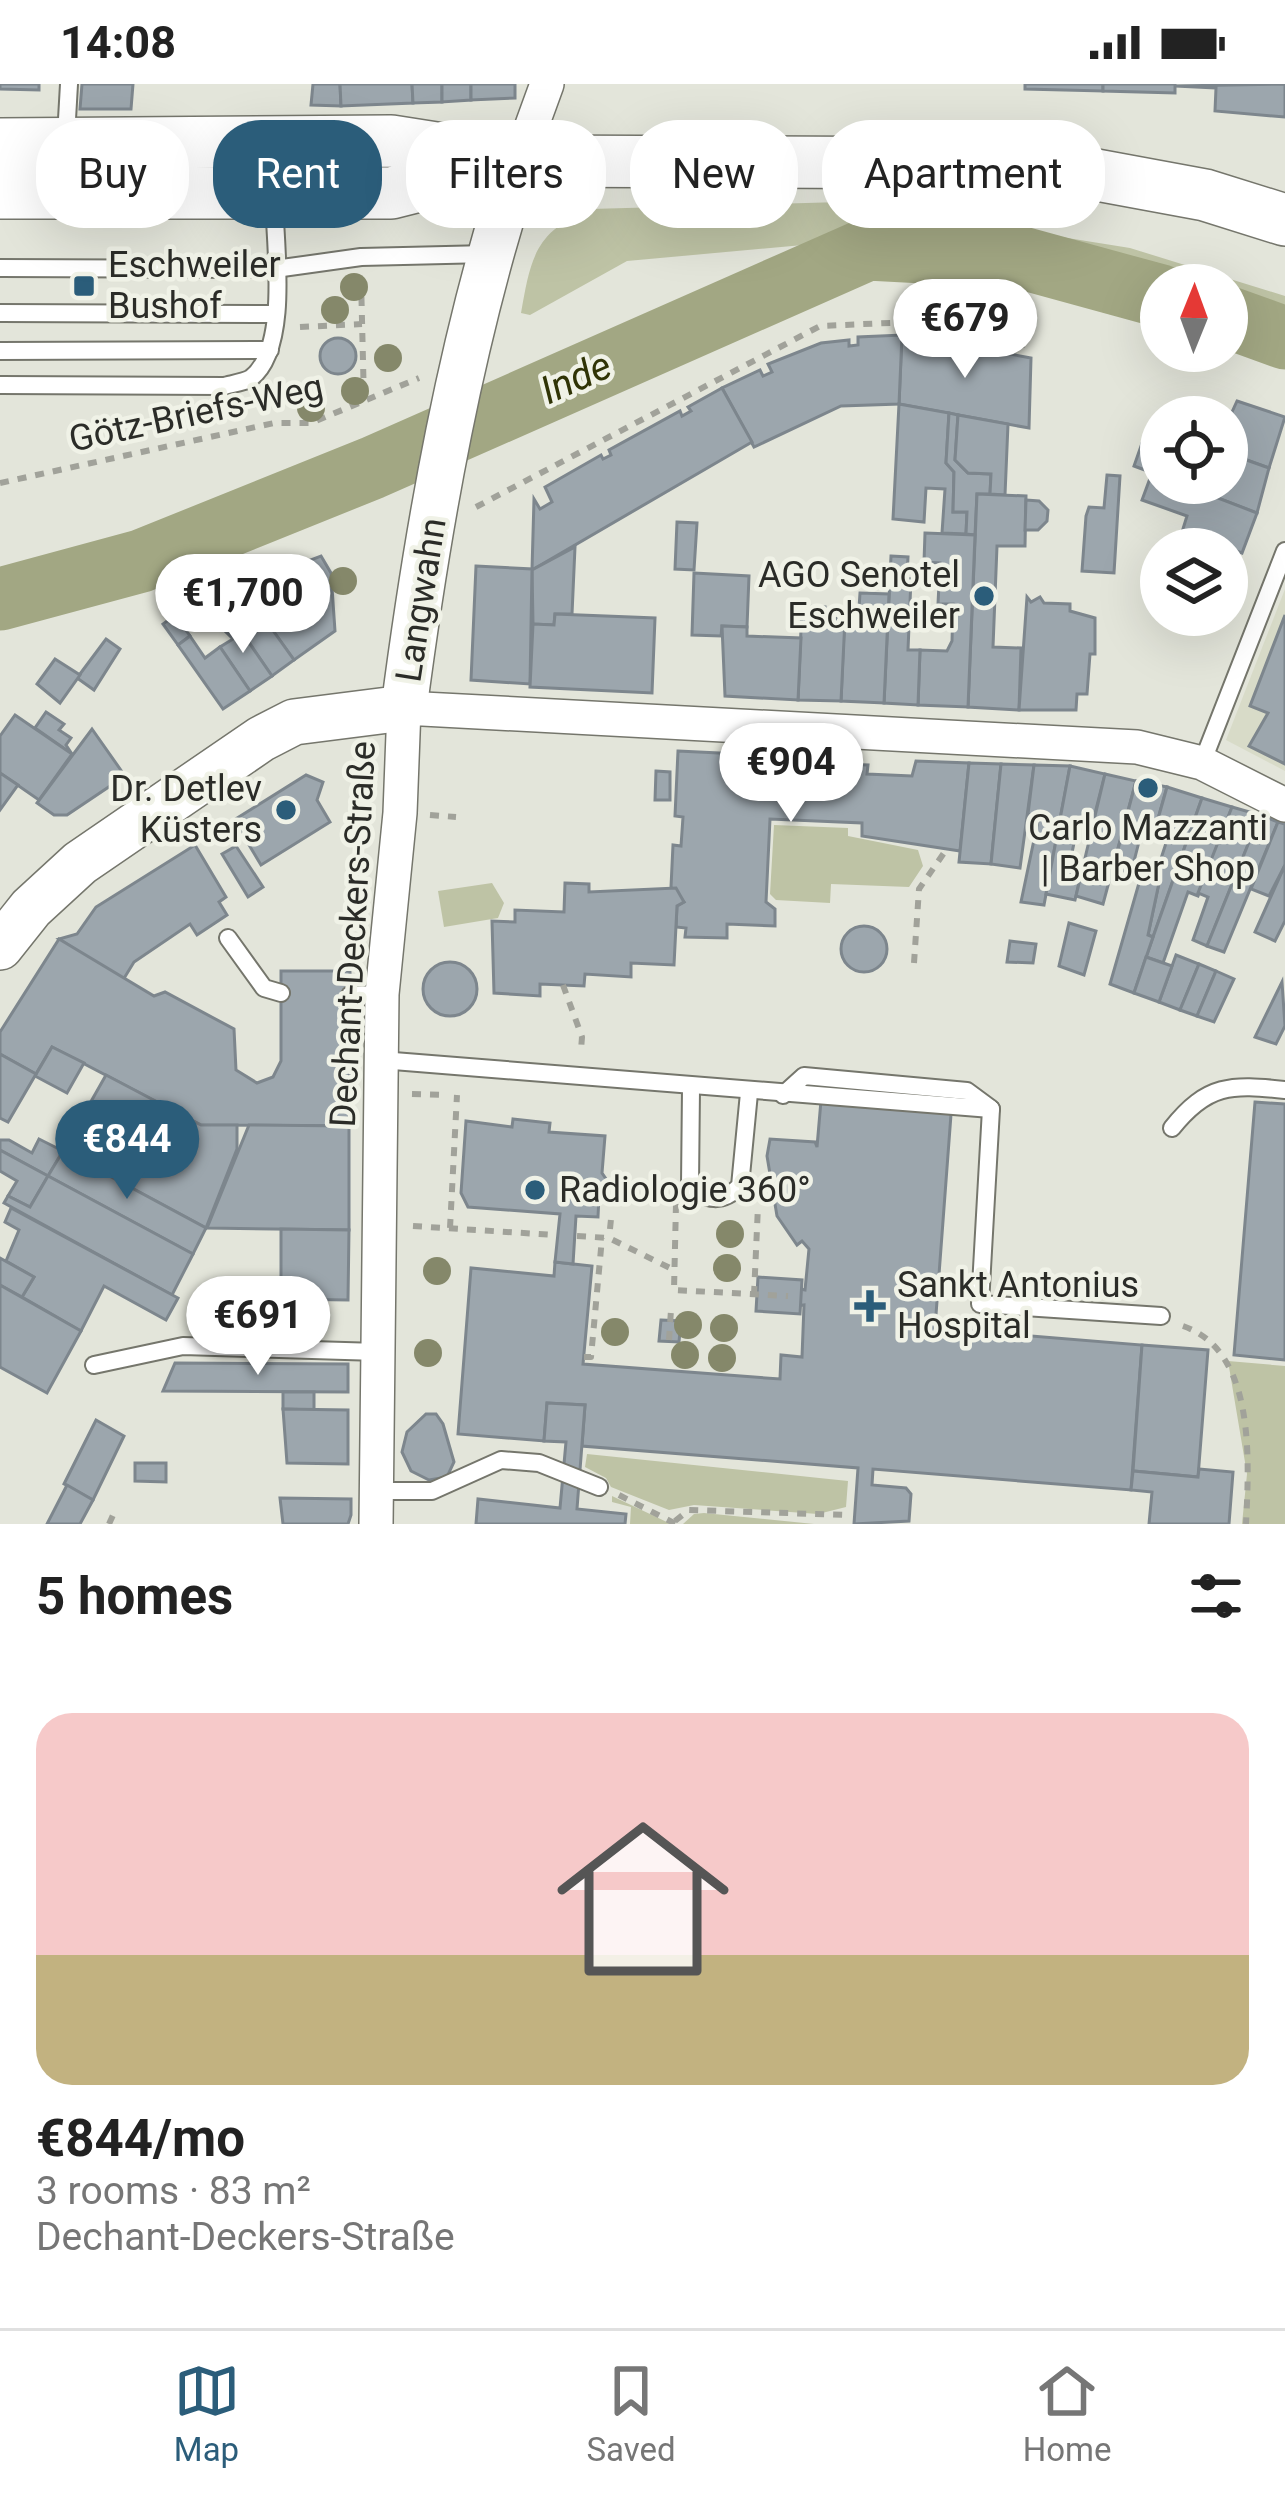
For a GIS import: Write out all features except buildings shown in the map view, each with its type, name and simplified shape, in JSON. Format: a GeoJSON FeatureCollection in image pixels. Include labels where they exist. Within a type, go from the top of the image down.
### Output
{"type":"FeatureCollection","features":[{"type":"Feature","properties":{"kind":"main road"},"geometry":{"type":"LineString","coordinates":[[189,142],[406,143]]}},
{"type":"Feature","properties":{"kind":"main road"},"geometry":{"type":"LineString","coordinates":[[0,144],[36,143]]}},
{"type":"Feature","properties":{"kind":"main road"},"geometry":{"type":"LineString","coordinates":[[606,161],[968,163],[1075,171],[1205,195],[1285,220]]}},
{"type":"Feature","properties":{"kind":"main road"},"geometry":{"type":"LineString","coordinates":[[0,194],[213,195]]}},
{"type":"Feature","properties":{"kind":"main road","name":"Langwahn"},"geometry":{"type":"LineString","coordinates":[[0,947],[31,908],[80,863],[261,739],[294,722],[404,708],[435,514],[497,228]]}},
{"type":"Feature","properties":{"kind":"street"},"geometry":{"type":"LineString","coordinates":[[534,120],[547,84]]}},
{"type":"Feature","properties":{"kind":"street"},"geometry":{"type":"LineString","coordinates":[[404,708],[1138,747],[1202,763],[1285,805]]}},
{"type":"Feature","properties":{"kind":"street","name":"Dechant-Deckers-Straße"},"geometry":{"type":"LineString","coordinates":[[377,1508],[381,1060],[366,994],[400,813],[404,708]]}},
{"type":"Feature","properties":{"kind":"lane"},"geometry":{"type":"LineString","coordinates":[[67,120],[69,84]]}},
{"type":"Feature","properties":{"kind":"lane"},"geometry":{"type":"LineString","coordinates":[[0,385],[224,386],[251,378],[270,350],[276,314],[274,228]]}},
{"type":"Feature","properties":{"kind":"lane"},"geometry":{"type":"LineString","coordinates":[[0,268],[275,269],[361,257],[488,254]]}},
{"type":"Feature","properties":{"kind":"lane"},"geometry":{"type":"LineString","coordinates":[[0,314],[276,314]]}},
{"type":"Feature","properties":{"kind":"lane"},"geometry":{"type":"LineString","coordinates":[[0,350],[270,350]]}},
{"type":"Feature","properties":{"kind":"lane"},"geometry":{"type":"LineString","coordinates":[[1202,763],[1285,551]]}},
{"type":"Feature","properties":{"kind":"lane"},"geometry":{"type":"LineString","coordinates":[[228,938],[264,988],[281,993]]}},
{"type":"Feature","properties":{"kind":"lane"},"geometry":{"type":"LineString","coordinates":[[381,1060],[691,1089],[991,1109]]}},
{"type":"Feature","properties":{"kind":"lane"},"geometry":{"type":"LineString","coordinates":[[783,1095],[804,1076],[968,1090],[991,1109]]}},
{"type":"Feature","properties":{"kind":"lane"},"geometry":{"type":"LineString","coordinates":[[1172,1128],[1195,1100],[1224,1088],[1285,1090]]}},
{"type":"Feature","properties":{"kind":"lane"},"geometry":{"type":"LineString","coordinates":[[691,1089],[690,1184],[700,1195],[715,1199],[729,1197],[745,1173],[749,1093]]}},
{"type":"Feature","properties":{"kind":"lane"},"geometry":{"type":"LineString","coordinates":[[991,1109],[980,1304],[1168,1321]]}},
{"type":"Feature","properties":{"kind":"lane"},"geometry":{"type":"LineString","coordinates":[[94,1365],[183,1346],[378,1352]]}},
{"type":"Feature","properties":{"kind":"lane"},"geometry":{"type":"LineString","coordinates":[[377,1508],[432,1491],[501,1460],[539,1463],[599,1487]]}},
{"type":"Feature","properties":{"kind":"path"},"geometry":{"type":"LineString","coordinates":[[435,514],[481,505],[820,326],[912,322],[1025,345]]}},
{"type":"Feature","properties":{"kind":"path","name":"Götz-Briefs-Weg"},"geometry":{"type":"LineString","coordinates":[[0,483],[274,423],[311,423],[464,366]]}},
{"type":"Feature","properties":{"kind":"path"},"geometry":{"type":"LineString","coordinates":[[914,963],[919,889],[946,850]]}},
{"type":"Feature","properties":{"kind":"path"},"geometry":{"type":"LineString","coordinates":[[562,985],[582,1037],[580,1080]]}},
{"type":"Feature","properties":{"kind":"path"},"geometry":{"type":"LineString","coordinates":[[450,1228],[458,1095]]}},
{"type":"Feature","properties":{"kind":"path"},"geometry":{"type":"LineString","coordinates":[[677,1187],[674,1290],[788,1296]]}},
{"type":"Feature","properties":{"kind":"path"},"geometry":{"type":"LineString","coordinates":[[610,1219],[610,1229]]}},
{"type":"Feature","properties":{"kind":"path"},"geometry":{"type":"LineString","coordinates":[[380,1224],[555,1235]]}},
{"type":"Feature","properties":{"kind":"path"},"geometry":{"type":"LineString","coordinates":[[577,1236],[602,1238],[674,1270]]}},
{"type":"Feature","properties":{"kind":"path"},"geometry":{"type":"LineString","coordinates":[[584,1357],[591,1357],[602,1238]]}},
{"type":"Feature","properties":{"kind":"path"},"geometry":{"type":"LineString","coordinates":[[669,1340],[671,1310]]}},
{"type":"Feature","properties":{"kind":"path"},"geometry":{"type":"LineString","coordinates":[[1168,1321],[1188,1327],[1223,1352],[1234,1371],[1248,1472],[1246,1524]]}},
{"type":"Feature","properties":{"kind":"path"},"geometry":{"type":"LineString","coordinates":[[599,1487],[676,1522],[689,1510],[848,1515]]}},
{"type":"Feature","properties":{"kind":"path"},"geometry":{"type":"LineString","coordinates":[[109,1524],[114,1513]]}},
{"type":"Feature","properties":{"kind":"shaded area"},"geometry":{"type":"Polygon","coordinates":[[[798,203],[822,203],[822,228],[1004,228],[1130,248],[1182,264],[1140,264],[1140,282],[1035,253],[869,239],[627,261],[530,315],[521,313],[533,262],[556,228],[606,228],[606,209],[630,208],[630,228],[798,228],[798,203]]]}},
{"type":"Feature","properties":{"kind":"shaded area"},"geometry":{"type":"Polygon","coordinates":[[[1248,285],[1285,296],[1285,323],[1248,313],[1248,285]]]}},
{"type":"Feature","properties":{"kind":"shaded area"},"geometry":{"type":"Polygon","coordinates":[[[1285,589],[1285,771],[1226,740],[1285,589]]]}},
{"type":"Feature","properties":{"kind":"shaded area"},"geometry":{"type":"Polygon","coordinates":[[[774,825],[848,828],[848,836],[918,850],[923,866],[909,887],[831,884],[830,903],[776,900],[770,894],[774,825]]]}},
{"type":"Feature","properties":{"kind":"shaded area"},"geometry":{"type":"Polygon","coordinates":[[[492,883],[504,903],[498,918],[444,927],[438,891],[492,883]]]}},
{"type":"Feature","properties":{"kind":"shaded area"},"geometry":{"type":"Polygon","coordinates":[[[1228,1361],[1285,1366],[1285,1524],[1242,1524],[1247,1474],[1228,1361]]]}},
{"type":"Feature","properties":{"kind":"shaded area"},"geometry":{"type":"Polygon","coordinates":[[[587,1454],[848,1481],[846,1507],[818,1514],[694,1505],[669,1510],[611,1487],[606,1478],[585,1467],[587,1454]]]}},
{"type":"Feature","properties":{"kind":"shaded area"},"geometry":{"type":"Polygon","coordinates":[[[612,1496],[671,1524],[630,1524],[631,1507],[612,1502],[612,1496]]]}},
{"type":"Feature","properties":{"kind":"shaded area"},"geometry":{"type":"Polygon","coordinates":[[[694,1514],[814,1524],[683,1524],[694,1514]]]}},
{"type":"Feature","properties":{"kind":"waterway","name":"Inde"},"geometry":{"type":"LineString","coordinates":[[0,599],[141,561],[372,468],[868,249],[1018,257],[1140,290]]}},
{"type":"Feature","properties":{"kind":"waterway","name":"Inde"},"geometry":{"type":"LineString","coordinates":[[1248,325],[1285,338]]}},
{"type":"Feature","properties":{"kind":"place","name":"Eschweiler Bushof"},"geometry":{"type":"Point","coordinates":[84,286]}},
{"type":"Feature","properties":{"kind":"place","name":"AGO Senotel Eschweiler"},"geometry":{"type":"Point","coordinates":[984,596]}},
{"type":"Feature","properties":{"kind":"place","name":"Carlo Mazzanti | Barber Shop"},"geometry":{"type":"Point","coordinates":[1148,788]}},
{"type":"Feature","properties":{"kind":"place","name":"Dr. Detlev Küsters"},"geometry":{"type":"Point","coordinates":[286,810]}},
{"type":"Feature","properties":{"kind":"place","name":"Radiologie 360°"},"geometry":{"type":"Point","coordinates":[535,1190]}},
{"type":"Feature","properties":{"kind":"place","name":"Sankt Antonius Hospital"},"geometry":{"type":"Point","coordinates":[870,1306]}}]}
